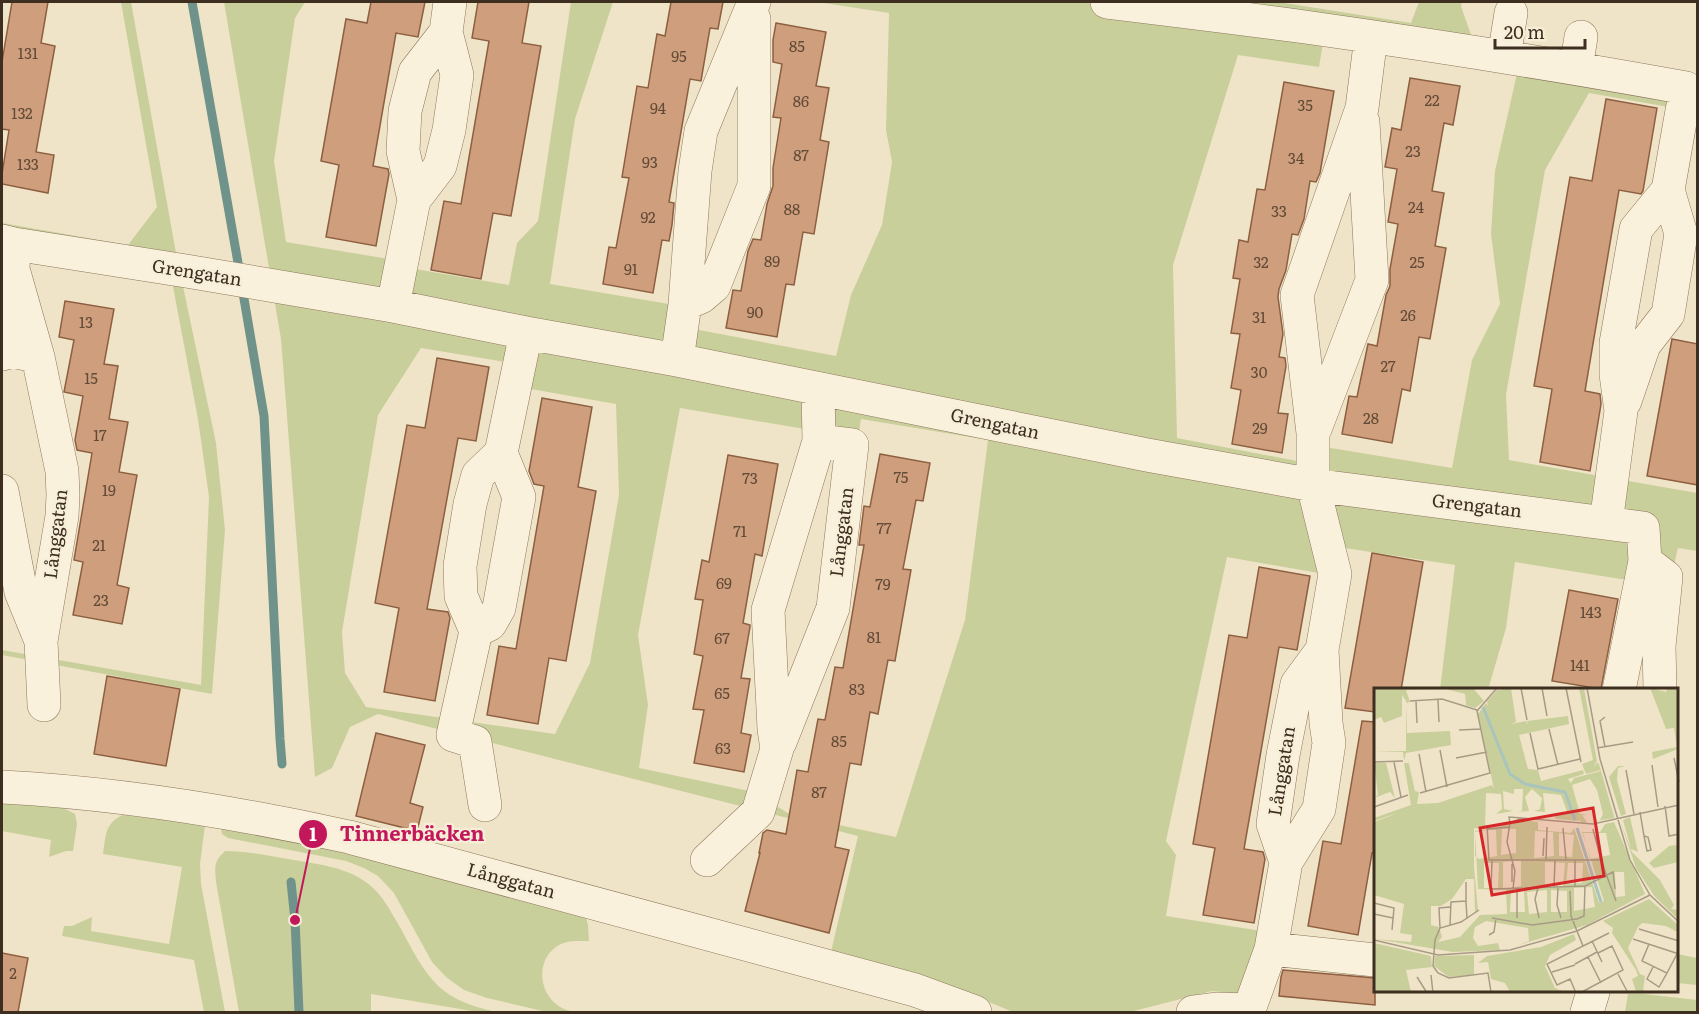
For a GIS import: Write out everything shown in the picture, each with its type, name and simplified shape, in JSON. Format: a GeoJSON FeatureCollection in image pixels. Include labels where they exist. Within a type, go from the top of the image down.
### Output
{"type":"FeatureCollection","features":[{"type":"Feature","properties":{"kind":"street"},"geometry":{"type":"LineString","coordinates":[[1107,2],[1307,14],[1371,37],[1504,57],[1578,53],[1686,88],[1668,190],[1681,234],[1668,314],[1631,337]]}},
{"type":"Feature","properties":{"kind":"street"},"geometry":{"type":"LineString","coordinates":[[685,304],[700,297],[714,286],[754,186],[754,3]]}},
{"type":"Feature","properties":{"kind":"street"},"geometry":{"type":"LineString","coordinates":[[677,360],[685,304],[695,171],[701,131],[754,3]]}},
{"type":"Feature","properties":{"kind":"street"},"geometry":{"type":"LineString","coordinates":[[1504,57],[1512,13]]}},
{"type":"Feature","properties":{"kind":"street"},"geometry":{"type":"LineString","coordinates":[[414,200],[440,166],[449,130],[457,75],[448,17]]}},
{"type":"Feature","properties":{"kind":"street"},"geometry":{"type":"LineString","coordinates":[[393,306],[414,200],[403,151],[405,111],[415,72],[448,17]]}},
{"type":"Feature","properties":{"kind":"street"},"geometry":{"type":"LineString","coordinates":[[1313,433],[1372,280],[1362,108],[1371,37]]}},
{"type":"Feature","properties":{"kind":"street"},"geometry":{"type":"LineString","coordinates":[[1313,485],[1313,433],[1297,295],[1362,108]]}},
{"type":"Feature","properties":{"kind":"street"},"geometry":{"type":"LineString","coordinates":[[1606,523],[1631,337],[1636,229],[1668,190]]}},
{"type":"Feature","properties":{"kind":"street"},"geometry":{"type":"LineString","coordinates":[[2,327],[10,251]]}},
{"type":"Feature","properties":{"kind":"street","name":"Grengatan"},"geometry":{"type":"LineString","coordinates":[[10,251],[224,278],[393,306],[677,360],[1147,455],[1313,485],[1643,528],[1646,561]]}},
{"type":"Feature","properties":{"kind":"street","name":"Långgatan"},"geometry":{"type":"LineString","coordinates":[[10,251],[38,357],[62,471],[62,516],[41,641],[44,705]]}},
{"type":"Feature","properties":{"kind":"street"},"geometry":{"type":"LineString","coordinates":[[485,805],[476,742],[453,735],[476,631],[461,596],[460,566],[470,504],[478,476],[501,453],[526,333]]}},
{"type":"Feature","properties":{"kind":"street"},"geometry":{"type":"LineString","coordinates":[[2,354],[13,351],[38,357]]}},
{"type":"Feature","properties":{"kind":"street"},"geometry":{"type":"LineString","coordinates":[[1305,365],[1314,372],[1323,374],[1338,369]]}},
{"type":"Feature","properties":{"kind":"street","name":"Långgatan"},"geometry":{"type":"LineString","coordinates":[[777,749],[768,610],[819,441],[818,389]]}},
{"type":"Feature","properties":{"kind":"street","name":"Långgatan"},"geometry":{"type":"LineString","coordinates":[[707,860],[758,812],[777,749],[833,608],[852,445],[819,441]]}},
{"type":"Feature","properties":{"kind":"street"},"geometry":{"type":"LineString","coordinates":[[476,631],[490,624],[499,608],[519,497],[501,453]]}},
{"type":"Feature","properties":{"kind":"street","name":"Långgatan"},"geometry":{"type":"LineString","coordinates":[[1192,1012],[1216,1009],[1249,1011],[1271,949],[1286,862],[1319,809],[1329,742],[1322,650],[1335,574],[1313,485]]}},
{"type":"Feature","properties":{"kind":"street","name":"Långgatan"},"geometry":{"type":"LineString","coordinates":[[2,491],[21,592],[41,641]]}},
{"type":"Feature","properties":{"kind":"street"},"geometry":{"type":"LineString","coordinates":[[1619,688],[1646,561],[1666,577],[1659,646],[1660,688]]}},
{"type":"Feature","properties":{"kind":"street","name":"Långgatan"},"geometry":{"type":"LineString","coordinates":[[1286,862],[1273,824],[1291,714],[1297,684],[1322,650]]}},
{"type":"Feature","properties":{"kind":"street","name":"Långgatan"},"geometry":{"type":"LineString","coordinates":[[1291,714],[1304,711],[1314,713],[1326,723]]}},
{"type":"Feature","properties":{"kind":"street","name":"Långgatan"},"geometry":{"type":"LineString","coordinates":[[2,788],[97,795],[196,808],[275,821],[350,837],[915,990],[975,1012]]}},
{"type":"Feature","properties":{"kind":"street"},"geometry":{"type":"LineString","coordinates":[[1271,949],[1374,960]]}},
{"type":"Feature","properties":{"kind":"street"},"geometry":{"type":"LineString","coordinates":[[1587,1012],[1593,993]]}},
{"type":"Feature","properties":{"kind":"green space"},"geometry":{"type":"Polygon","coordinates":[[[121,2],[131,2],[176,253],[216,443],[225,530],[212,694],[2,655],[2,650],[201,685],[209,497],[198,419],[171,276],[2,252],[2,223],[128,245],[157,207],[121,2]]]}},
{"type":"Feature","properties":{"kind":"green space"},"geometry":{"type":"Polygon","coordinates":[[[224,2],[305,2],[295,18],[274,161],[286,242],[389,259],[409,268],[509,285],[517,243],[538,221],[571,2],[613,2],[575,119],[550,284],[675,305],[699,330],[836,356],[851,295],[882,225],[892,162],[886,130],[889,13],[817,2],[1278,2],[1411,23],[1419,2],[1462,2],[1461,6],[1473,41],[1697,95],[1697,112],[1589,93],[1545,170],[1506,395],[1509,460],[1697,493],[1697,551],[1678,548],[1674,565],[1633,581],[1515,562],[1506,628],[1489,688],[1440,688],[1455,565],[1345,548],[1324,574],[1227,557],[1166,841],[1176,855],[1166,916],[1268,932],[1240,994],[1212,991],[1130,1012],[1013,1012],[950,986],[831,952],[858,836],[378,714],[350,727],[332,768],[315,777],[281,339],[224,2]],[[1323,43],[1319,67],[1238,55],[1173,265],[1177,438],[1302,462],[1331,448],[1452,468],[1472,360],[1500,304],[1491,234],[1495,171],[1518,69],[1323,43]],[[421,348],[378,415],[342,632],[345,673],[366,707],[555,734],[590,663],[619,495],[616,404],[508,385],[511,363],[421,348]],[[680,408],[638,635],[648,705],[639,768],[754,792],[791,815],[896,837],[965,620],[988,440],[861,419],[858,438],[680,408]]]}},
{"type":"Feature","properties":{"kind":"green space"},"geometry":{"type":"Polygon","coordinates":[[[2,801],[49,805],[75,814],[77,824],[73,851],[49,857],[51,840],[2,831],[2,801]]]}},
{"type":"Feature","properties":{"kind":"green space"},"geometry":{"type":"Polygon","coordinates":[[[125,814],[205,825],[200,864],[201,884],[225,1012],[204,1012],[194,960],[62,936],[64,926],[72,926],[92,917],[91,931],[169,944],[182,867],[103,854],[110,825],[125,814]]]}},
{"type":"Feature","properties":{"kind":"green space"},"geometry":{"type":"Polygon","coordinates":[[[221,827],[343,850],[586,918],[589,941],[571,941],[561,944],[551,951],[542,971],[547,993],[554,1002],[563,1009],[576,1012],[547,1012],[487,998],[464,990],[446,977],[432,962],[394,893],[378,876],[346,861],[228,838],[222,834],[221,827]]]}},
{"type":"Feature","properties":{"kind":"green space"},"geometry":{"type":"Polygon","coordinates":[[[225,851],[322,865],[355,875],[377,892],[417,958],[443,990],[462,1001],[497,1012],[478,1012],[371,994],[371,1012],[239,1012],[215,872],[218,858],[225,851]]]}},
{"type":"Feature","properties":{"kind":"green space"},"geometry":{"type":"Polygon","coordinates":[[[1678,954],[1697,958],[1697,985],[1678,983],[1678,954]]]}},
{"type":"Feature","properties":{"kind":"green space"},"geometry":{"type":"Polygon","coordinates":[[[1628,994],[1697,1000],[1697,1012],[1625,1012],[1628,994]]]}},
{"type":"Feature","properties":{"kind":"building"},"geometry":{"type":"Polygon","coordinates":[[[12,2],[48,2],[41,43],[55,46],[36,152],[54,155],[48,193],[2,184],[9,130],[2,129],[2,62],[12,2]]]}},
{"type":"Feature","properties":{"kind":"building"},"geometry":{"type":"Polygon","coordinates":[[[371,2],[425,2],[418,37],[396,33],[373,166],[388,169],[389,174],[376,246],[326,237],[339,165],[321,161],[346,19],[367,23],[371,2]]]}},
{"type":"Feature","properties":{"kind":"building"},"geometry":{"type":"Polygon","coordinates":[[[478,2],[529,2],[522,43],[541,46],[511,216],[493,213],[481,279],[431,270],[444,201],[461,204],[489,41],[472,38],[478,2]]]}},
{"type":"Feature","properties":{"kind":"building"},"geometry":{"type":"Polygon","coordinates":[[[671,2],[723,2],[718,29],[710,28],[701,81],[690,79],[669,202],[674,203],[672,225],[669,241],[662,240],[653,293],[603,284],[609,247],[616,248],[629,178],[622,177],[637,86],[648,88],[657,34],[665,36],[671,2]]]}},
{"type":"Feature","properties":{"kind":"building"},"geometry":{"type":"Polygon","coordinates":[[[776,23],[826,32],[816,86],[829,88],[820,140],[829,142],[814,234],[803,232],[794,285],[786,284],[777,337],[726,328],[733,290],[741,291],[748,251],[753,239],[761,240],[767,204],[773,186],[773,168],[781,118],[773,117],[782,64],[773,62],[776,23]]]}},
{"type":"Feature","properties":{"kind":"building"},"geometry":{"type":"Polygon","coordinates":[[[1410,78],[1460,86],[1453,125],[1444,123],[1432,191],[1444,193],[1435,246],[1446,248],[1430,339],[1419,337],[1410,391],[1402,389],[1392,443],[1342,434],[1349,396],[1357,397],[1368,344],[1377,346],[1386,295],[1390,286],[1390,269],[1398,224],[1388,222],[1397,169],[1385,167],[1392,128],[1401,130],[1410,78]]]}},
{"type":"Feature","properties":{"kind":"building"},"geometry":{"type":"Polygon","coordinates":[[[1284,82],[1334,91],[1320,173],[1316,182],[1310,181],[1304,219],[1298,235],[1292,234],[1286,270],[1279,289],[1283,334],[1279,357],[1285,358],[1286,366],[1278,413],[1288,414],[1282,453],[1232,444],[1241,390],[1231,388],[1240,334],[1231,333],[1240,279],[1233,278],[1239,240],[1248,242],[1257,189],[1265,190],[1284,82]]]}},
{"type":"Feature","properties":{"kind":"building"},"geometry":{"type":"Polygon","coordinates":[[[1606,99],[1657,108],[1643,191],[1641,194],[1619,190],[1585,391],[1600,394],[1601,404],[1590,471],[1540,462],[1552,389],[1534,386],[1570,177],[1592,181],[1606,99]]]}},
{"type":"Feature","properties":{"kind":"building"},"geometry":{"type":"Polygon","coordinates":[[[65,301],[114,309],[104,364],[118,366],[109,419],[128,422],[119,472],[137,475],[117,585],[129,588],[122,624],[73,615],[83,562],[74,560],[92,453],[77,450],[75,440],[83,396],[64,392],[74,340],[59,337],[65,301]]]}},
{"type":"Feature","properties":{"kind":"building"},"geometry":{"type":"Polygon","coordinates":[[[1672,339],[1698,344],[1698,485],[1647,476],[1672,339]]]}},
{"type":"Feature","properties":{"kind":"building"},"geometry":{"type":"Polygon","coordinates":[[[437,358],[489,367],[476,441],[458,438],[427,609],[448,612],[450,618],[435,701],[384,692],[399,608],[375,603],[407,425],[425,428],[437,358]]]}},
{"type":"Feature","properties":{"kind":"building"},"geometry":{"type":"Polygon","coordinates":[[[542,398],[592,407],[578,487],[596,491],[566,661],[549,658],[538,724],[487,715],[499,646],[516,649],[544,486],[534,484],[529,471],[542,398]]]}},
{"type":"Feature","properties":{"kind":"building"},"geometry":{"type":"Polygon","coordinates":[[[880,454],[930,463],[923,501],[916,500],[903,569],[911,570],[895,661],[888,660],[878,714],[870,712],[861,765],[850,763],[835,847],[849,850],[829,933],[745,911],[763,833],[767,830],[786,834],[797,770],[808,772],[818,719],[825,720],[835,667],[843,668],[864,545],[859,545],[864,506],[870,507],[880,454]]]}},
{"type":"Feature","properties":{"kind":"building"},"geometry":{"type":"Polygon","coordinates":[[[728,455],[778,464],[762,556],[755,554],[743,623],[750,627],[741,678],[750,679],[741,733],[751,735],[744,772],[694,763],[704,710],[693,709],[703,656],[694,654],[703,600],[695,599],[702,560],[709,562],[728,455]]]}},
{"type":"Feature","properties":{"kind":"building"},"geometry":{"type":"Polygon","coordinates":[[[1372,553],[1423,562],[1401,688],[1374,688],[1374,712],[1345,708],[1372,553]]]}},
{"type":"Feature","properties":{"kind":"building"},"geometry":{"type":"Polygon","coordinates":[[[1259,567],[1310,576],[1297,650],[1279,647],[1244,849],[1263,852],[1265,859],[1254,923],[1203,915],[1215,848],[1193,844],[1229,635],[1247,638],[1259,567]]]}},
{"type":"Feature","properties":{"kind":"building"},"geometry":{"type":"Polygon","coordinates":[[[1569,590],[1618,599],[1601,688],[1552,681],[1569,590]]]}},
{"type":"Feature","properties":{"kind":"building"},"geometry":{"type":"Polygon","coordinates":[[[107,676],[180,689],[166,766],[94,754],[107,676]]]}},
{"type":"Feature","properties":{"kind":"building"},"geometry":{"type":"Polygon","coordinates":[[[1362,721],[1374,722],[1374,853],[1372,853],[1358,935],[1308,926],[1323,841],[1341,844],[1362,721]]]}},
{"type":"Feature","properties":{"kind":"building"},"geometry":{"type":"Polygon","coordinates":[[[376,733],[425,745],[410,803],[423,807],[417,831],[356,816],[376,733]]]}},
{"type":"Feature","properties":{"kind":"building"},"geometry":{"type":"Polygon","coordinates":[[[2,953],[28,958],[18,1012],[2,1012],[2,953]]]}},
{"type":"Feature","properties":{"kind":"building"},"geometry":{"type":"Polygon","coordinates":[[[1283,970],[1374,978],[1375,1005],[1279,996],[1283,970]]]}},
{"type":"Feature","properties":{"kind":"waterway"},"geometry":{"type":"LineString","coordinates":[[192,2],[240,274]]}},
{"type":"Feature","properties":{"kind":"waterway"},"geometry":{"type":"LineString","coordinates":[[242,287],[264,416],[282,764]]}},
{"type":"Feature","properties":{"kind":"waterway"},"geometry":{"type":"LineString","coordinates":[[291,882],[299,1012]]}},
{"type":"Feature","properties":{"kind":"place","name":"Tinnerbäcken"},"geometry":{"type":"Point","coordinates":[295,920]}}]}
